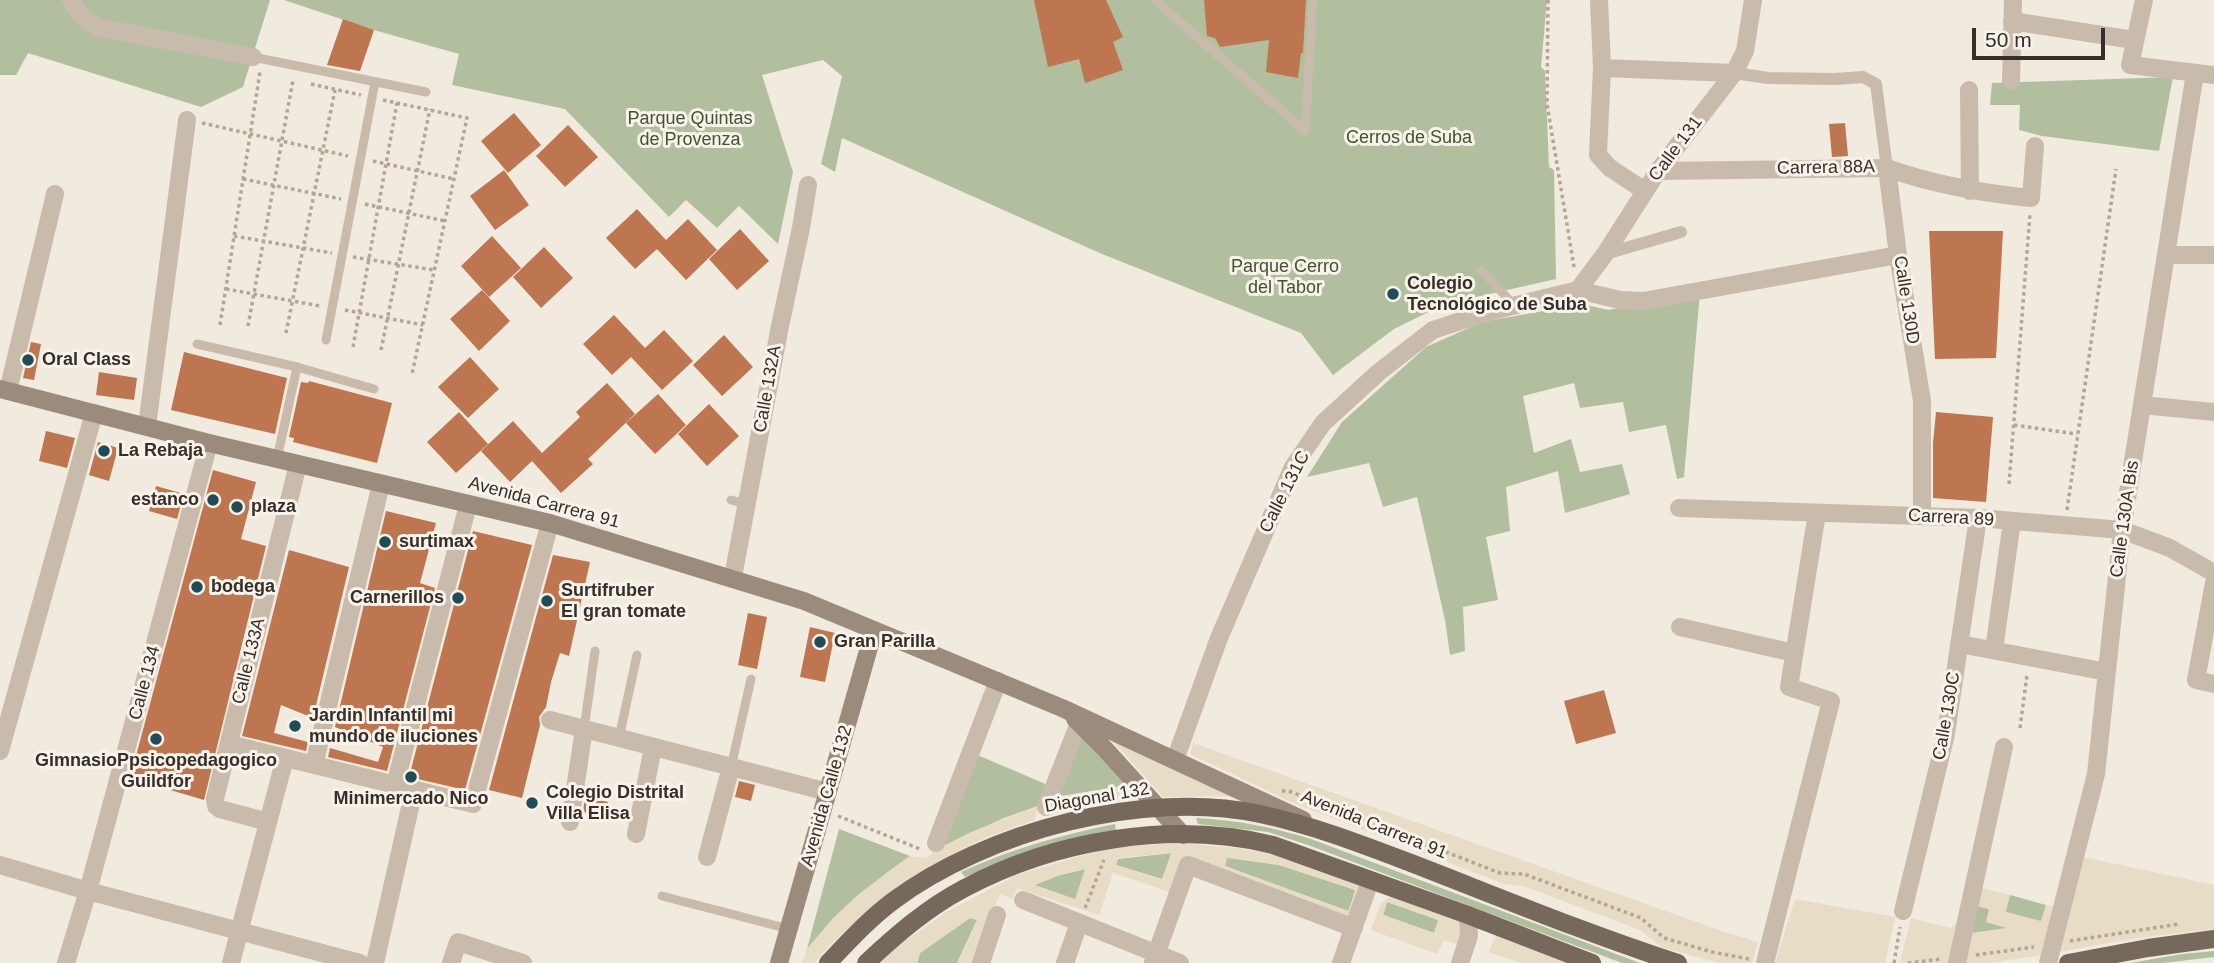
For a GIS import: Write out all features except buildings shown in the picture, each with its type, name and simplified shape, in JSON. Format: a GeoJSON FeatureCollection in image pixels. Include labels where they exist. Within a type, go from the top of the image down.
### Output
{"type":"FeatureCollection","features":[{"type":"Feature","properties":{"kind":"main road","name":"Avenida Carrera 91"},"geometry":{"type":"LineString","coordinates":[[4,390],[209,443],[550,523],[804,601],[1062,708],[1328,832],[1678,963]]}},
{"type":"Feature","properties":{"kind":"main road","name":"Avenida Calle 132"},"geometry":{"type":"LineString","coordinates":[[779,963],[874,629]]}},
{"type":"Feature","properties":{"kind":"main road","name":"Avenida Carrera 91"},"geometry":{"type":"LineString","coordinates":[[1062,708],[1183,835]]}},
{"type":"Feature","properties":{"kind":"main road","name":"Diagonal 132"},"geometry":{"type":"LineString","coordinates":[[828,963],[868,922],[928,879],[962,860],[1032,831],[1066,822],[1160,808],[1214,807],[1260,814],[1328,832]]}},
{"type":"Feature","properties":{"kind":"main road"},"geometry":{"type":"LineString","coordinates":[[866,963],[913,921],[962,889],[1010,868],[1082,846],[1133,838],[1183,835],[1249,839],[1273,845],[1592,963]]}},
{"type":"Feature","properties":{"kind":"main road"},"geometry":{"type":"LineString","coordinates":[[2068,963],[2214,939]]}},
{"type":"Feature","properties":{"kind":"street"},"geometry":{"type":"LineString","coordinates":[[71,0],[80,16],[97,27],[257,58]]}},
{"type":"Feature","properties":{"kind":"street"},"geometry":{"type":"LineString","coordinates":[[1599,0],[1602,68],[1598,155],[1610,167],[1645,191]]}},
{"type":"Feature","properties":{"kind":"street","name":"Calle 131"},"geometry":{"type":"LineString","coordinates":[[1578,289],[1605,254],[1658,172],[1734,73],[1745,51],[1753,0]]}},
{"type":"Feature","properties":{"kind":"street"},"geometry":{"type":"LineString","coordinates":[[2011,80],[2013,0]]}},
{"type":"Feature","properties":{"kind":"street"},"geometry":{"type":"LineString","coordinates":[[2144,0],[2130,65],[2214,75]]}},
{"type":"Feature","properties":{"kind":"street"},"geometry":{"type":"LineString","coordinates":[[2012,21],[2134,40]]}},
{"type":"Feature","properties":{"kind":"street"},"geometry":{"type":"LineString","coordinates":[[1602,68],[1734,73]]}},
{"type":"Feature","properties":{"kind":"street","name":"Calle 130D"},"geometry":{"type":"LineString","coordinates":[[1734,73],[1768,78],[1863,77],[1876,84],[1898,255],[1922,401],[1922,516]]}},
{"type":"Feature","properties":{"kind":"street","name":"Calle 130A Bis"},"geometry":{"type":"LineString","coordinates":[[2048,963],[2096,774],[2122,530],[2195,73]]}},
{"type":"Feature","properties":{"kind":"street"},"geometry":{"type":"LineString","coordinates":[[1969,90],[1970,191]]}},
{"type":"Feature","properties":{"kind":"street"},"geometry":{"type":"LineString","coordinates":[[147,426],[187,120]]}},
{"type":"Feature","properties":{"kind":"street"},"geometry":{"type":"LineString","coordinates":[[2031,198],[2035,146]]}},
{"type":"Feature","properties":{"kind":"street","name":"Carrera 88A"},"geometry":{"type":"LineString","coordinates":[[1658,172],[1887,167],[1917,179],[1970,191],[2031,198]]}},
{"type":"Feature","properties":{"kind":"street","name":"Calle 132A"},"geometry":{"type":"LineString","coordinates":[[733,578],[739,502],[780,326],[807,193]]}},
{"type":"Feature","properties":{"kind":"street"},"geometry":{"type":"LineString","coordinates":[[4,390],[55,194]]}},
{"type":"Feature","properties":{"kind":"street"},"geometry":{"type":"LineString","coordinates":[[1605,254],[1681,232]]}},
{"type":"Feature","properties":{"kind":"street"},"geometry":{"type":"LineString","coordinates":[[1578,289],[1620,300],[1643,301],[1898,255]]}},
{"type":"Feature","properties":{"kind":"street"},"geometry":{"type":"LineString","coordinates":[[2166,256],[2214,255]]}},
{"type":"Feature","properties":{"kind":"street","name":"Calle 131C"},"geometry":{"type":"LineString","coordinates":[[1175,760],[1219,638],[1293,467],[1323,423],[1379,372],[1433,330],[1488,312],[1578,289]]}},
{"type":"Feature","properties":{"kind":"street"},"geometry":{"type":"LineString","coordinates":[[2142,405],[2214,412]]}},
{"type":"Feature","properties":{"kind":"street"},"geometry":{"type":"LineString","coordinates":[[0,751],[94,413]]}},
{"type":"Feature","properties":{"kind":"street","name":"Calle 134"},"geometry":{"type":"LineString","coordinates":[[66,963],[88,891],[209,443]]}},
{"type":"Feature","properties":{"kind":"street","name":"Calle 133A"},"geometry":{"type":"LineString","coordinates":[[268,822],[220,809],[216,806],[215,799],[298,464]]}},
{"type":"Feature","properties":{"kind":"street"},"geometry":{"type":"LineString","coordinates":[[314,765],[381,484]]}},
{"type":"Feature","properties":{"kind":"street"},"geometry":{"type":"LineString","coordinates":[[395,785],[468,505]]}},
{"type":"Feature","properties":{"kind":"street","name":"Carrera 89"},"geometry":{"type":"LineString","coordinates":[[1679,508],[1978,518],[2122,530],[2170,548],[2214,573]]}},
{"type":"Feature","properties":{"kind":"street"},"geometry":{"type":"LineString","coordinates":[[1765,963],[1831,701],[1789,687],[1817,513]]}},
{"type":"Feature","properties":{"kind":"street","name":"Calle 130C"},"geometry":{"type":"LineString","coordinates":[[1903,911],[1946,734],[1978,518]]}},
{"type":"Feature","properties":{"kind":"street"},"geometry":{"type":"LineString","coordinates":[[1994,650],[2012,521]]}},
{"type":"Feature","properties":{"kind":"street"},"geometry":{"type":"LineString","coordinates":[[229,744],[472,804],[550,523]]}},
{"type":"Feature","properties":{"kind":"street"},"geometry":{"type":"LineString","coordinates":[[2205,682],[2214,583]]}},
{"type":"Feature","properties":{"kind":"street"},"geometry":{"type":"LineString","coordinates":[[1680,627],[1794,653]]}},
{"type":"Feature","properties":{"kind":"street"},"geometry":{"type":"LineString","coordinates":[[1960,644],[2107,672]]}},
{"type":"Feature","properties":{"kind":"street"},"geometry":{"type":"LineString","coordinates":[[928,846],[998,681]]}},
{"type":"Feature","properties":{"kind":"street"},"geometry":{"type":"LineString","coordinates":[[550,720],[828,792]]}},
{"type":"Feature","properties":{"kind":"street"},"geometry":{"type":"LineString","coordinates":[[1046,807],[1079,723]]}},
{"type":"Feature","properties":{"kind":"street"},"geometry":{"type":"LineString","coordinates":[[570,822],[584,729]]}},
{"type":"Feature","properties":{"kind":"street"},"geometry":{"type":"LineString","coordinates":[[636,834],[653,747]]}},
{"type":"Feature","properties":{"kind":"street"},"geometry":{"type":"LineString","coordinates":[[1957,963],[2004,747]]}},
{"type":"Feature","properties":{"kind":"street"},"geometry":{"type":"LineString","coordinates":[[231,963],[285,758]]}},
{"type":"Feature","properties":{"kind":"street"},"geometry":{"type":"LineString","coordinates":[[707,858],[731,767]]}},
{"type":"Feature","properties":{"kind":"street"},"geometry":{"type":"LineString","coordinates":[[375,963],[414,790]]}},
{"type":"Feature","properties":{"kind":"street"},"geometry":{"type":"LineString","coordinates":[[1154,958],[1188,864],[1354,928]]}},
{"type":"Feature","properties":{"kind":"street"},"geometry":{"type":"LineString","coordinates":[[0,865],[238,932],[360,963]]}},
{"type":"Feature","properties":{"kind":"street"},"geometry":{"type":"LineString","coordinates":[[1341,963],[1370,881]]}},
{"type":"Feature","properties":{"kind":"street"},"geometry":{"type":"LineString","coordinates":[[1023,900],[1154,958],[1180,963]]}},
{"type":"Feature","properties":{"kind":"street"},"geometry":{"type":"LineString","coordinates":[[981,963],[998,915]]}},
{"type":"Feature","properties":{"kind":"street"},"geometry":{"type":"LineString","coordinates":[[1460,963],[1469,936],[1468,915]]}},
{"type":"Feature","properties":{"kind":"street"},"geometry":{"type":"LineString","coordinates":[[1065,963],[1079,923]]}},
{"type":"Feature","properties":{"kind":"street"},"geometry":{"type":"LineString","coordinates":[[451,963],[458,942],[523,963]]}},
{"type":"Feature","properties":{"kind":"lane"},"geometry":{"type":"LineString","coordinates":[[1155,0],[1305,131],[1313,0]]}},
{"type":"Feature","properties":{"kind":"lane"},"geometry":{"type":"LineString","coordinates":[[257,58],[426,92]]}},
{"type":"Feature","properties":{"kind":"lane"},"geometry":{"type":"LineString","coordinates":[[326,340],[375,82]]}},
{"type":"Feature","properties":{"kind":"lane"},"geometry":{"type":"LineString","coordinates":[[1481,270],[1516,306]]}},
{"type":"Feature","properties":{"kind":"lane"},"geometry":{"type":"LineString","coordinates":[[197,344],[297,367],[374,389]]}},
{"type":"Feature","properties":{"kind":"lane"},"geometry":{"type":"LineString","coordinates":[[277,459],[297,367]]}},
{"type":"Feature","properties":{"kind":"lane"},"geometry":{"type":"LineString","coordinates":[[584,729],[595,651]]}},
{"type":"Feature","properties":{"kind":"lane"},"geometry":{"type":"LineString","coordinates":[[619,738],[637,655]]}},
{"type":"Feature","properties":{"kind":"lane"},"geometry":{"type":"LineString","coordinates":[[731,767],[751,679]]}},
{"type":"Feature","properties":{"kind":"lane"},"geometry":{"type":"LineString","coordinates":[[662,896],[789,929]]}},
{"type":"Feature","properties":{"kind":"path"},"geometry":{"type":"LineString","coordinates":[[1548,0],[1547,104],[1578,289]]}},
{"type":"Feature","properties":{"kind":"path"},"geometry":{"type":"LineString","coordinates":[[220,325],[250,134],[257,58]]}},
{"type":"Feature","properties":{"kind":"path"},"geometry":{"type":"LineString","coordinates":[[248,326],[293,79]]}},
{"type":"Feature","properties":{"kind":"path"},"geometry":{"type":"LineString","coordinates":[[286,334],[335,90]]}},
{"type":"Feature","properties":{"kind":"path"},"geometry":{"type":"LineString","coordinates":[[353,347],[397,103]]}},
{"type":"Feature","properties":{"kind":"path"},"geometry":{"type":"LineString","coordinates":[[381,350],[430,109]]}},
{"type":"Feature","properties":{"kind":"path"},"geometry":{"type":"LineString","coordinates":[[412,374],[467,118]]}},
{"type":"Feature","properties":{"kind":"path"},"geometry":{"type":"LineString","coordinates":[[187,120],[454,180]]}},
{"type":"Feature","properties":{"kind":"path"},"geometry":{"type":"LineString","coordinates":[[2065,525],[2116,169]]}},
{"type":"Feature","properties":{"kind":"path"},"geometry":{"type":"LineString","coordinates":[[2009,484],[2031,198]]}},
{"type":"Feature","properties":{"kind":"path"},"geometry":{"type":"LineString","coordinates":[[2014,425],[2078,434]]}},
{"type":"Feature","properties":{"kind":"path"},"geometry":{"type":"LineString","coordinates":[[2020,728],[2029,657]]}},
{"type":"Feature","properties":{"kind":"path"},"geometry":{"type":"LineString","coordinates":[[838,816],[928,846]]}},
{"type":"Feature","properties":{"kind":"path"},"geometry":{"type":"LineString","coordinates":[[1079,923],[1107,853]]}},
{"type":"Feature","properties":{"kind":"path"},"geometry":{"type":"LineString","coordinates":[[1894,963],[1903,911]]}},
{"type":"Feature","properties":{"kind":"green space"},"geometry":{"type":"Polygon","coordinates":[[[0,0],[270,0],[243,87],[201,107],[28,53],[16,75],[0,75],[0,0]]]}},
{"type":"Feature","properties":{"kind":"green space","name":"Cerros de Suba"},"geometry":{"type":"Polygon","coordinates":[[[284,0],[1547,0],[1541,67],[1545,71],[1549,167],[1554,170],[1556,279],[1445,304],[1394,329],[1333,375],[1301,333],[1102,254],[842,138],[835,172],[821,164],[842,76],[823,60],[762,75],[793,172],[778,244],[739,206],[717,228],[686,200],[669,217],[565,109],[452,85],[459,54],[374,30],[284,0]]]}},
{"type":"Feature","properties":{"kind":"green space"},"geometry":{"type":"Polygon","coordinates":[[[2173,77],[2159,151],[2042,136],[2019,130],[2020,105],[1990,105],[1992,83],[2173,77]]]}},
{"type":"Feature","properties":{"kind":"green space"},"geometry":{"type":"Polygon","coordinates":[[[1700,292],[1684,477],[1677,479],[1666,425],[1629,432],[1623,402],[1580,408],[1574,383],[1523,396],[1534,453],[1571,439],[1580,472],[1622,464],[1630,494],[1565,513],[1558,471],[1506,487],[1510,531],[1486,537],[1498,600],[1463,607],[1465,651],[1450,655],[1445,620],[1417,497],[1383,507],[1369,463],[1307,477],[1342,422],[1426,347],[1482,322],[1582,304],[1608,310],[1700,292]]]}},
{"type":"Feature","properties":{"kind":"green space"},"geometry":{"type":"Polygon","coordinates":[[[1080,736],[1129,785],[1056,797],[1080,736]]]}},
{"type":"Feature","properties":{"kind":"green space"},"geometry":{"type":"Polygon","coordinates":[[[975,754],[1048,785],[1038,806],[1004,818],[937,849],[975,754]]]}},
{"type":"Feature","properties":{"kind":"green space"},"geometry":{"type":"Polygon","coordinates":[[[1196,818],[1254,825],[1311,839],[1640,963],[1622,963],[1308,845],[1268,832],[1198,824],[1196,818]]]}},
{"type":"Feature","properties":{"kind":"green space"},"geometry":{"type":"Polygon","coordinates":[[[1115,824],[1116,830],[1039,850],[965,877],[961,872],[1036,844],[1115,824]]]}},
{"type":"Feature","properties":{"kind":"green space"},"geometry":{"type":"Polygon","coordinates":[[[839,829],[910,856],[856,899],[807,949],[839,829]]]}},
{"type":"Feature","properties":{"kind":"green space"},"geometry":{"type":"Polygon","coordinates":[[[1172,853],[1162,879],[1116,865],[1118,859],[1172,853]]]}},
{"type":"Feature","properties":{"kind":"green space"},"geometry":{"type":"Polygon","coordinates":[[[1227,857],[1279,865],[1356,890],[1348,912],[1225,866],[1227,857]]]}},
{"type":"Feature","properties":{"kind":"green space"},"geometry":{"type":"Polygon","coordinates":[[[1086,869],[1075,900],[1034,885],[1060,875],[1086,869]]]}},
{"type":"Feature","properties":{"kind":"green space"},"geometry":{"type":"Polygon","coordinates":[[[2010,895],[2046,905],[2041,922],[2005,912],[2010,895]]]}},
{"type":"Feature","properties":{"kind":"green space"},"geometry":{"type":"Polygon","coordinates":[[[1387,902],[1439,920],[1434,933],[1383,915],[1387,902]]]}},
{"type":"Feature","properties":{"kind":"green space"},"geometry":{"type":"Polygon","coordinates":[[[1977,906],[1989,909],[2008,928],[1971,934],[1977,906]]]}},
{"type":"Feature","properties":{"kind":"green space"},"geometry":{"type":"Polygon","coordinates":[[[970,918],[977,920],[957,963],[917,963],[920,953],[970,918]]]}},
{"type":"Feature","properties":{"kind":"green space"},"geometry":{"type":"Polygon","coordinates":[[[2214,951],[2214,957],[2163,963],[2130,963],[2182,954],[2214,951]]]}},
{"type":"Feature","properties":{"kind":"shaded area"},"geometry":{"type":"Polygon","coordinates":[[[1110,738],[1230,796],[1163,797],[1110,738]]]}},
{"type":"Feature","properties":{"kind":"shaded area"},"geometry":{"type":"Polygon","coordinates":[[[1193,743],[1758,942],[1752,963],[1719,963],[1661,947],[1640,930],[1526,887],[1504,884],[1291,802],[1190,754],[1193,743]]]}},
{"type":"Feature","properties":{"kind":"shaded area"},"geometry":{"type":"Polygon","coordinates":[[[1129,785],[1143,799],[1102,803],[1053,814],[1056,797],[1129,785]]]}},
{"type":"Feature","properties":{"kind":"shaded area"},"geometry":{"type":"Polygon","coordinates":[[[1038,806],[1035,820],[987,837],[906,881],[879,900],[814,963],[802,963],[807,949],[833,918],[860,893],[910,856],[926,858],[937,849],[971,832],[1038,806]]]}},
{"type":"Feature","properties":{"kind":"shaded area"},"geometry":{"type":"Polygon","coordinates":[[[1179,843],[1284,856],[1358,883],[1362,890],[1352,918],[1182,860],[1170,892],[1113,873],[1099,915],[1017,888],[1012,899],[1000,894],[972,963],[957,963],[977,920],[970,918],[920,953],[917,963],[879,963],[946,912],[1017,875],[1100,850],[1179,843]],[[1171,853],[1118,858],[1116,865],[1162,879],[1171,853]],[[1227,858],[1225,866],[1349,911],[1355,890],[1279,865],[1227,858]],[[1085,869],[1035,885],[1075,899],[1085,869]]]}},
{"type":"Feature","properties":{"kind":"shaded area"},"geometry":{"type":"Polygon","coordinates":[[[2083,857],[2214,885],[2214,929],[2137,938],[2058,952],[2083,857]]]}},
{"type":"Feature","properties":{"kind":"shaded area"},"geometry":{"type":"Polygon","coordinates":[[[1974,886],[2010,895],[2006,912],[2041,921],[2046,905],[2054,907],[2041,955],[1990,963],[1900,963],[1911,918],[1951,928],[1965,917],[1974,886]],[[1977,906],[1971,933],[2006,928],[1986,922],[1989,909],[1977,906]]]}},
{"type":"Feature","properties":{"kind":"shaded area"},"geometry":{"type":"Polygon","coordinates":[[[1392,896],[1465,922],[1457,944],[1444,940],[1437,954],[1371,930],[1381,903],[1392,896]],[[1387,902],[1383,915],[1434,933],[1438,920],[1387,902]]]}},
{"type":"Feature","properties":{"kind":"shaded area"},"geometry":{"type":"Polygon","coordinates":[[[1795,899],[1895,917],[1885,963],[1775,963],[1795,899]]]}},
{"type":"Feature","properties":{"kind":"shaded area"},"geometry":{"type":"Polygon","coordinates":[[[1497,932],[1576,963],[1522,963],[1489,952],[1497,932]]]}},
{"type":"Feature","properties":{"kind":"place","name":"Colegio Tecnológico de Suba"},"geometry":{"type":"Point","coordinates":[1393,294]}},
{"type":"Feature","properties":{"kind":"place","name":"Oral Class"},"geometry":{"type":"Point","coordinates":[28,360]}},
{"type":"Feature","properties":{"kind":"place","name":"La Rebaja"},"geometry":{"type":"Point","coordinates":[104,451]}},
{"type":"Feature","properties":{"kind":"place","name":"estanco"},"geometry":{"type":"Point","coordinates":[213,500]}},
{"type":"Feature","properties":{"kind":"place","name":"plaza"},"geometry":{"type":"Point","coordinates":[237,507]}},
{"type":"Feature","properties":{"kind":"place","name":"surtimax"},"geometry":{"type":"Point","coordinates":[385,542]}},
{"type":"Feature","properties":{"kind":"place","name":"bodega"},"geometry":{"type":"Point","coordinates":[197,587]}},
{"type":"Feature","properties":{"kind":"place","name":"Carnerillos"},"geometry":{"type":"Point","coordinates":[458,598]}},
{"type":"Feature","properties":{"kind":"place","name":"Surtifruber El gran tomate"},"geometry":{"type":"Point","coordinates":[547,601]}},
{"type":"Feature","properties":{"kind":"place","name":"Gran Parilla"},"geometry":{"type":"Point","coordinates":[820,642]}},
{"type":"Feature","properties":{"kind":"place","name":"Jardin Infantil mi mundo de iluciones"},"geometry":{"type":"Point","coordinates":[295,726]}},
{"type":"Feature","properties":{"kind":"place","name":"GimnasioPpsicopedagogico Guildfor"},"geometry":{"type":"Point","coordinates":[156,739]}},
{"type":"Feature","properties":{"kind":"place","name":"Minimercado Nico"},"geometry":{"type":"Point","coordinates":[411,777]}},
{"type":"Feature","properties":{"kind":"place","name":"Colegio Distrital Villa Elisa"},"geometry":{"type":"Point","coordinates":[532,803]}},
{"type":"Feature","properties":{"kind":"park label","name":"Parque Quintas de Provenza"},"geometry":{"type":"Point","coordinates":[690,129]}},
{"type":"Feature","properties":{"kind":"park label","name":"Parque Cerro del Tabor"},"geometry":{"type":"Point","coordinates":[1285,277]}}]}
